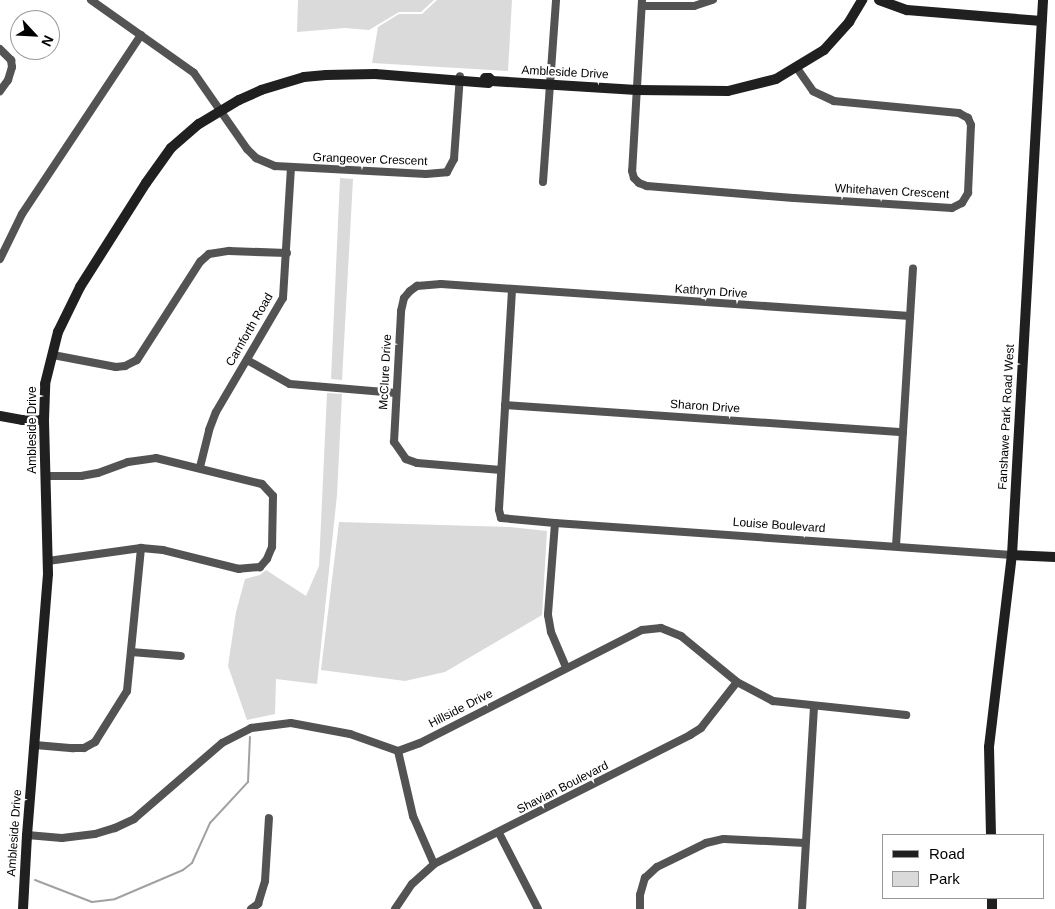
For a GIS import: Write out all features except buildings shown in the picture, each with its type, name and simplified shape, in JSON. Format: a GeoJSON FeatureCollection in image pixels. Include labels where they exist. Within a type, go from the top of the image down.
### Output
{"type":"FeatureCollection","features":[{"type":"Feature","properties":{"kind":"street","name":"Grangeover Crescent"},"geometry":{"type":"LineString","coordinates":[[92,0],[194,73],[256,158],[270,164],[291,168],[426,174],[447,172],[454,159],[460,78]]}},
{"type":"Feature","properties":{"kind":"street"},"geometry":{"type":"LineString","coordinates":[[543,182],[556,0]]}},
{"type":"Feature","properties":{"kind":"street"},"geometry":{"type":"LineString","coordinates":[[637,90],[642,3],[694,6],[713,0]]}},
{"type":"Feature","properties":{"kind":"street","name":"Ambleside Drive"},"geometry":{"type":"LineString","coordinates":[[23,909],[48,561],[44,420],[45,384],[58,332],[76,294],[146,183],[171,148],[199,124],[220,110],[261,90],[304,78],[345,74],[375,74],[378,72],[432,77],[489,78],[491,82],[637,90],[728,91],[776,79],[824,50],[849,22],[862,0]]}},
{"type":"Feature","properties":{"kind":"street"},"geometry":{"type":"LineString","coordinates":[[879,0],[907,10],[1042,21]]}},
{"type":"Feature","properties":{"kind":"street","name":"Fanshawe Park Road West"},"geometry":{"type":"LineString","coordinates":[[990,834],[989,747],[1012,555],[1043,0]]}},
{"type":"Feature","properties":{"kind":"street"},"geometry":{"type":"LineString","coordinates":[[0,259],[22,214],[141,36]]}},
{"type":"Feature","properties":{"kind":"street"},"geometry":{"type":"LineString","coordinates":[[0,49],[11,60],[12,67],[8,80],[0,91]]}},
{"type":"Feature","properties":{"kind":"street","name":"Whitehaven Crescent"},"geometry":{"type":"LineString","coordinates":[[637,90],[632,171],[634,178],[647,186],[952,208],[962,203],[968,194],[971,125],[968,118],[959,113],[834,102],[813,90],[796,67]]}},
{"type":"Feature","properties":{"kind":"street","name":"Carnforth Road"},"geometry":{"type":"LineString","coordinates":[[200,467],[209,430],[216,412],[283,298],[291,168]]}},
{"type":"Feature","properties":{"kind":"street"},"geometry":{"type":"LineString","coordinates":[[53,355],[116,367],[126,366],[137,360],[144,351],[200,262],[209,254],[229,251],[287,253]]}},
{"type":"Feature","properties":{"kind":"street"},"geometry":{"type":"LineString","coordinates":[[896,546],[913,269]]}},
{"type":"Feature","properties":{"kind":"street","name":"McClure Drive"},"geometry":{"type":"LineString","coordinates":[[502,470],[417,463],[406,459],[394,442],[396,393],[401,311],[404,298],[410,291],[418,286],[434,284],[512,290]]}},
{"type":"Feature","properties":{"kind":"street"},"geometry":{"type":"LineString","coordinates":[[502,470],[512,290]]}},
{"type":"Feature","properties":{"kind":"street","name":"Kathryn Drive"},"geometry":{"type":"LineString","coordinates":[[512,290],[910,316]]}},
{"type":"Feature","properties":{"kind":"street"},"geometry":{"type":"LineString","coordinates":[[247,360],[290,384],[396,393]]}},
{"type":"Feature","properties":{"kind":"street","name":"Sharon Drive"},"geometry":{"type":"LineString","coordinates":[[505,405],[903,432]]}},
{"type":"Feature","properties":{"kind":"street"},"geometry":{"type":"LineString","coordinates":[[0,416],[22,420],[44,420]]}},
{"type":"Feature","properties":{"kind":"street"},"geometry":{"type":"LineString","coordinates":[[46,476],[98,474],[128,462],[156,458],[200,467],[262,484],[268,488],[273,496],[272,547],[267,559],[260,567],[239,570],[163,550],[141,548],[48,561]]}},
{"type":"Feature","properties":{"kind":"street","name":"Louise Boulevard"},"geometry":{"type":"LineString","coordinates":[[502,470],[499,510],[501,518],[555,524],[1055,557]]}},
{"type":"Feature","properties":{"kind":"street"},"geometry":{"type":"LineString","coordinates":[[555,524],[548,615],[551,632],[566,668]]}},
{"type":"Feature","properties":{"kind":"street"},"geometry":{"type":"LineString","coordinates":[[34,745],[84,748],[95,742],[127,691],[141,548]]}},
{"type":"Feature","properties":{"kind":"street","name":"Hillside Drive"},"geometry":{"type":"LineString","coordinates":[[398,751],[420,743],[642,630],[661,628],[681,636],[737,682],[773,701],[906,715]]}},
{"type":"Feature","properties":{"kind":"street"},"geometry":{"type":"LineString","coordinates":[[131,652],[181,656]]}},
{"type":"Feature","properties":{"kind":"street","name":"Shavian Boulevard"},"geometry":{"type":"LineString","coordinates":[[395,909],[412,884],[434,864],[499,833],[701,728],[737,682]]}},
{"type":"Feature","properties":{"kind":"street"},"geometry":{"type":"LineString","coordinates":[[802,909],[814,706]]}},
{"type":"Feature","properties":{"kind":"street"},"geometry":{"type":"LineString","coordinates":[[27,835],[62,838],[95,834],[115,828],[134,819],[222,743],[251,728],[292,723],[350,734],[398,751],[413,816],[434,864]]}},
{"type":"Feature","properties":{"kind":"street"},"geometry":{"type":"LineString","coordinates":[[251,909],[258,904],[265,881],[268,818]]}},
{"type":"Feature","properties":{"kind":"street"},"geometry":{"type":"LineString","coordinates":[[499,833],[538,909]]}},
{"type":"Feature","properties":{"kind":"street"},"geometry":{"type":"LineString","coordinates":[[640,909],[640,895],[645,878],[657,867],[706,843],[724,839],[805,843]]}},
{"type":"Feature","properties":{"kind":"green space"},"geometry":{"type":"Polygon","coordinates":[[[298,0],[434,0],[421,12],[399,12],[369,30],[345,28],[297,32],[298,0]]]}},
{"type":"Feature","properties":{"kind":"green space"},"geometry":{"type":"Polygon","coordinates":[[[437,0],[512,0],[508,71],[372,63],[378,27],[399,14],[422,14],[437,0]]]}},
{"type":"Feature","properties":{"kind":"green space"},"geometry":{"type":"Polygon","coordinates":[[[340,178],[353,179],[342,380],[331,379],[340,178]]]}},
{"type":"Feature","properties":{"kind":"green space"},"geometry":{"type":"Polygon","coordinates":[[[327,393],[342,394],[337,495],[317,684],[276,679],[275,714],[247,720],[228,666],[236,612],[245,579],[260,575],[266,570],[306,596],[319,566],[327,393]]]}},
{"type":"Feature","properties":{"kind":"green space"},"geometry":{"type":"Polygon","coordinates":[[[339,522],[510,527],[547,531],[542,615],[445,672],[405,681],[321,670],[339,522]]]}},
{"type":"Feature","properties":{"kind":"waterway"},"geometry":{"type":"LineString","coordinates":[[35,880],[92,902],[115,899],[183,870],[192,863],[210,823],[248,782],[250,737]]}}]}
